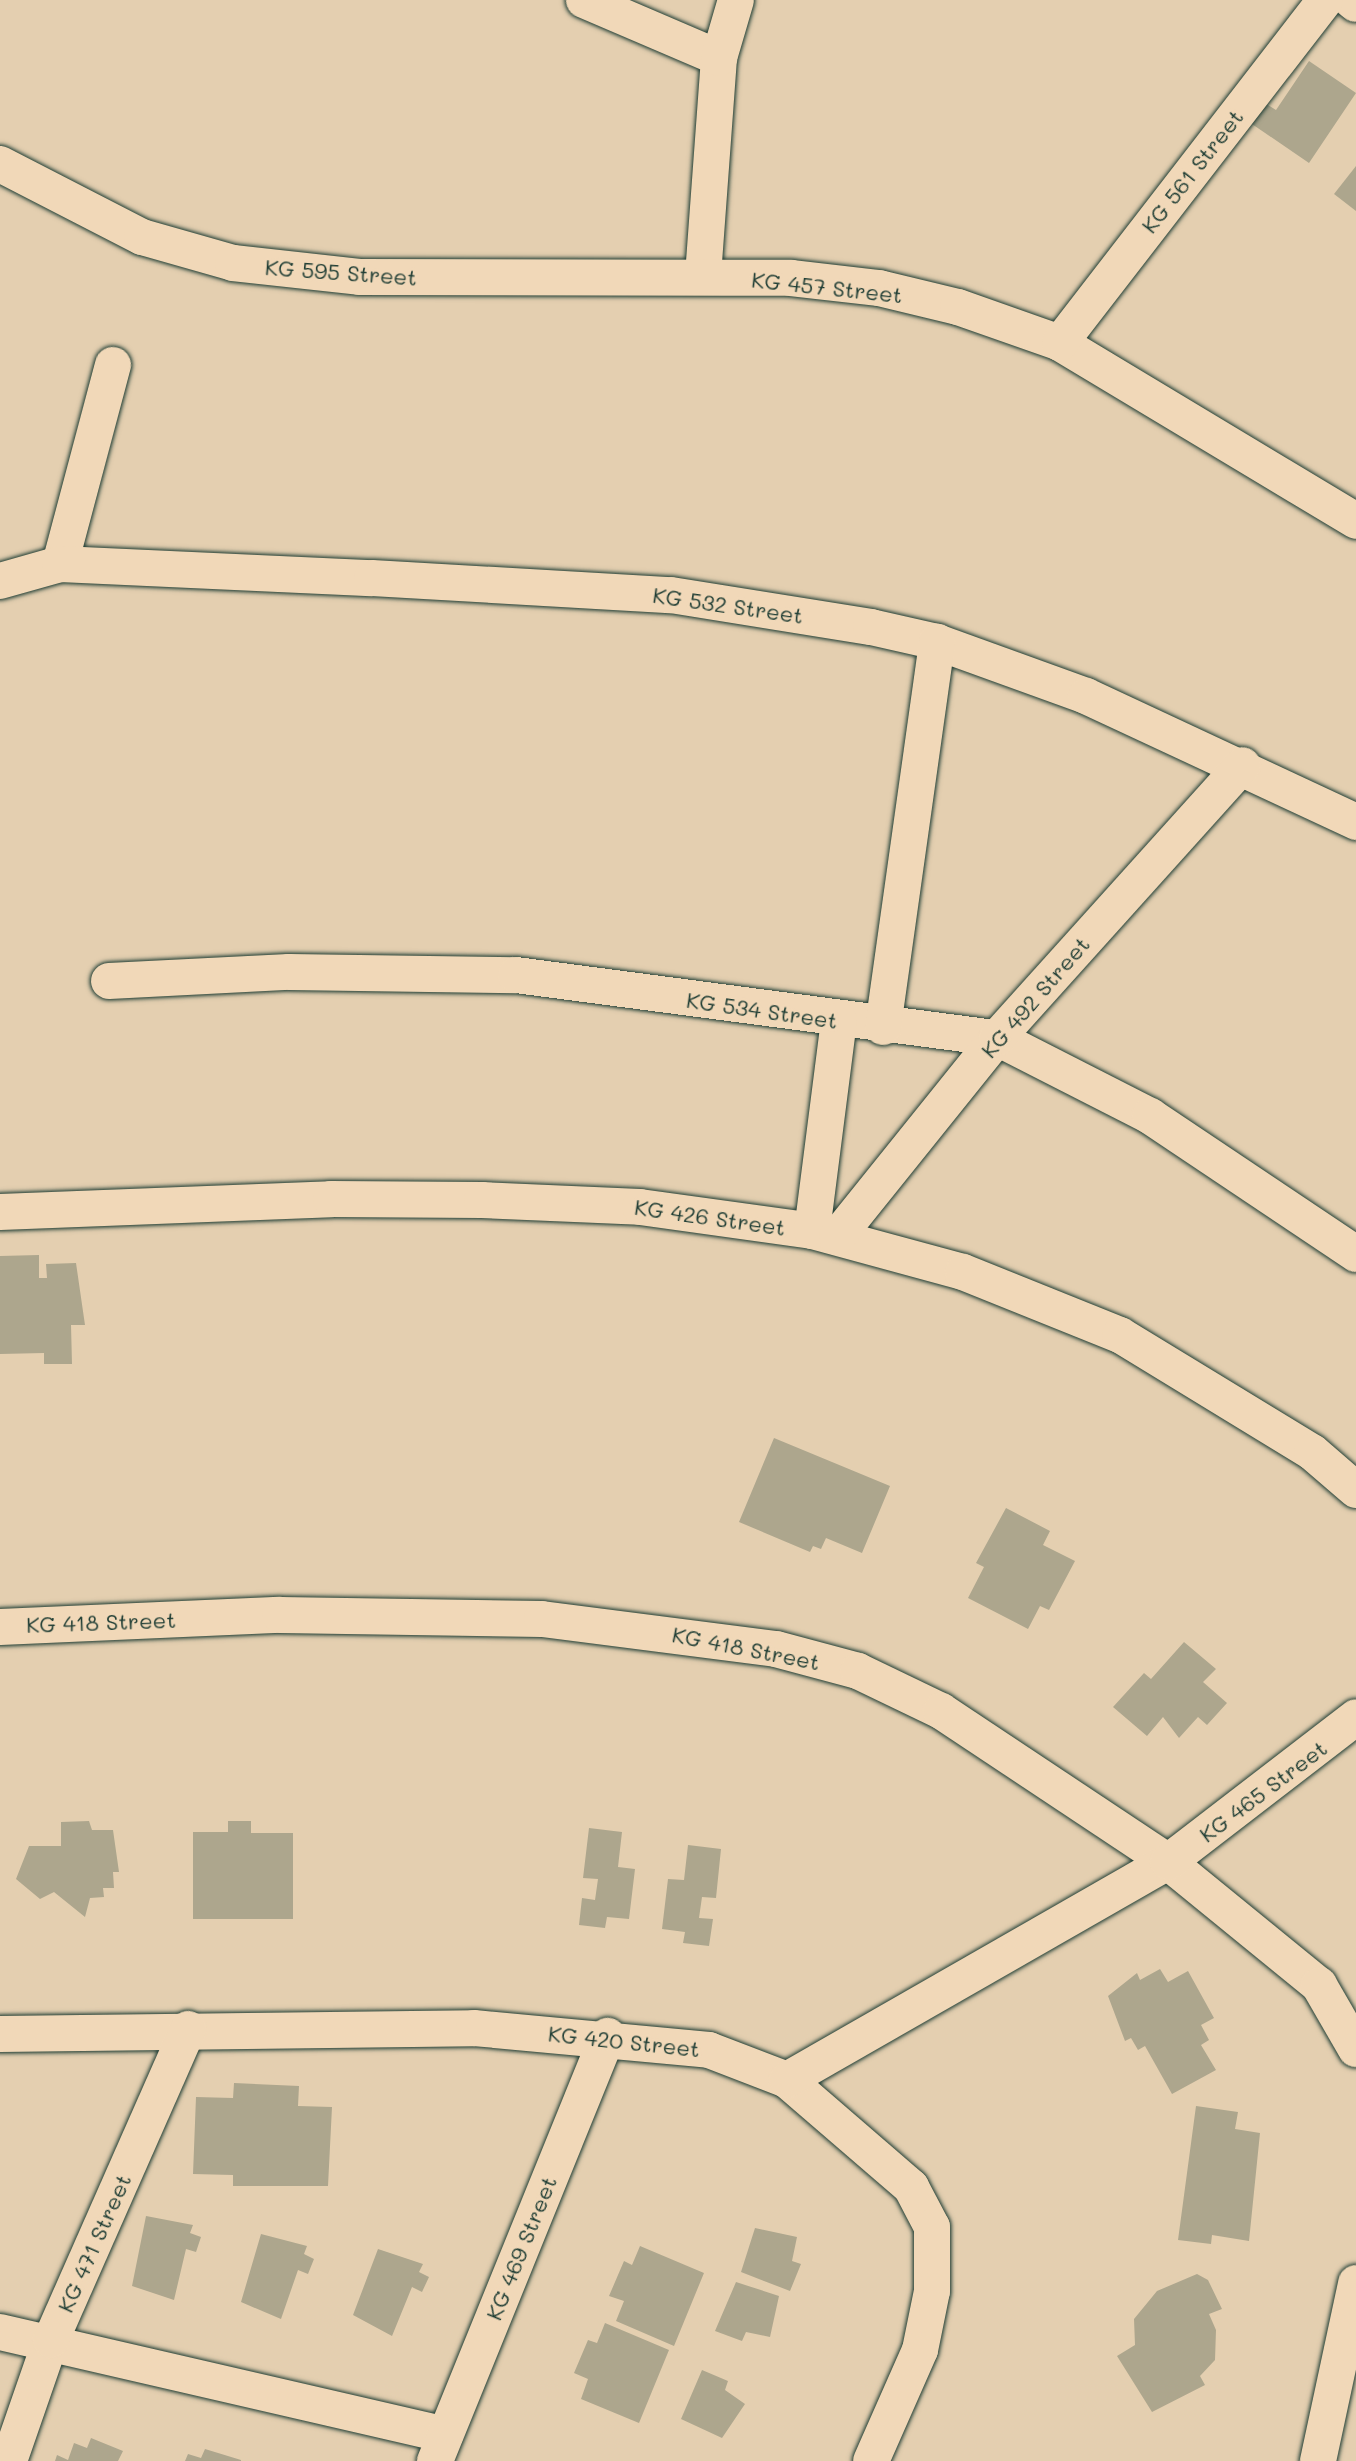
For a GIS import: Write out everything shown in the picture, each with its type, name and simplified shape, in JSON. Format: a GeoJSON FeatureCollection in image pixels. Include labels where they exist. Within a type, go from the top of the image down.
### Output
{"type":"FeatureCollection","features":[{"type":"Feature","properties":{"kind":"street"},"geometry":{"type":"LineString","coordinates":[[584,0],[719,58]]}},
{"type":"Feature","properties":{"kind":"street"},"geometry":{"type":"LineString","coordinates":[[703,276],[719,58],[736,0]]}},
{"type":"Feature","properties":{"kind":"street","name":"KG 561 Street"},"geometry":{"type":"LineString","coordinates":[[1060,343],[1325,0]]}},
{"type":"Feature","properties":{"kind":"street"},"geometry":{"type":"LineString","coordinates":[[1351,0],[1356,4]]}},
{"type":"Feature","properties":{"kind":"street","name":"KG 595 Street"},"geometry":{"type":"LineString","coordinates":[[0,164],[142,237],[233,263],[359,277],[703,276]]}},
{"type":"Feature","properties":{"kind":"street","name":"KG 457 Street"},"geometry":{"type":"LineString","coordinates":[[703,276],[879,288],[1060,343],[1356,521]]}},
{"type":"Feature","properties":{"kind":"street"},"geometry":{"type":"LineString","coordinates":[[60,564],[113,365]]}},
{"type":"Feature","properties":{"kind":"street","name":"KG 532 Street"},"geometry":{"type":"LineString","coordinates":[[0,581],[60,564],[671,595],[937,642],[1086,696],[1243,765],[1356,822]]}},
{"type":"Feature","properties":{"kind":"street"},"geometry":{"type":"LineString","coordinates":[[883,1027],[937,642]]}},
{"type":"Feature","properties":{"kind":"street","name":"KG 492 Street"},"geometry":{"type":"LineString","coordinates":[[825,1234],[1243,765]]}},
{"type":"Feature","properties":{"kind":"street","name":"KG 534 Street"},"geometry":{"type":"LineString","coordinates":[[109,981],[444,971],[516,975],[883,1027],[997,1038],[1150,1116],[1356,1254]]}},
{"type":"Feature","properties":{"kind":"street"},"geometry":{"type":"LineString","coordinates":[[825,1234],[839,1021]]}},
{"type":"Feature","properties":{"kind":"street","name":"KG 426 Street"},"geometry":{"type":"LineString","coordinates":[[0,1212],[331,1199],[482,1200],[640,1207],[825,1234],[963,1272],[1120,1335],[1300,1444],[1356,1490]]}},
{"type":"Feature","properties":{"kind":"street","name":"KG 418 Street"},"geometry":{"type":"LineString","coordinates":[[0,1627],[456,1615],[645,1629],[776,1649],[858,1671],[941,1711],[1168,1862],[1319,1985],[1356,2049]]}},
{"type":"Feature","properties":{"kind":"street","name":"KG 465 Street"},"geometry":{"type":"LineString","coordinates":[[787,2080],[1168,1862],[1356,1717]]}},
{"type":"Feature","properties":{"kind":"street","name":"KG 420 Street"},"geometry":{"type":"LineString","coordinates":[[0,2034],[188,2029],[474,2028],[608,2036],[709,2050],[787,2080],[911,2187],[932,2227],[932,2291],[920,2350],[871,2461]]}},
{"type":"Feature","properties":{"kind":"street","name":"KG 471 Street"},"geometry":{"type":"LineString","coordinates":[[9,2461],[51,2340],[188,2029]]}},
{"type":"Feature","properties":{"kind":"street","name":"KG 469 Street"},"geometry":{"type":"LineString","coordinates":[[440,2448],[608,2036]]}},
{"type":"Feature","properties":{"kind":"street"},"geometry":{"type":"LineString","coordinates":[[1318,2461],[1356,2283]]}},
{"type":"Feature","properties":{"kind":"street"},"geometry":{"type":"LineString","coordinates":[[0,2332],[51,2340],[440,2448]]}},
{"type":"Feature","properties":{"kind":"building"},"geometry":{"type":"Polygon","coordinates":[[[1309,61],[1356,93],[1309,163],[1249,122],[1263,102],[1276,110],[1309,61]]]}},
{"type":"Feature","properties":{"kind":"building"},"geometry":{"type":"Polygon","coordinates":[[[1356,166],[1356,211],[1334,194],[1356,166]]]}},
{"type":"Feature","properties":{"kind":"building"},"geometry":{"type":"Polygon","coordinates":[[[39,1255],[39,1278],[47,1278],[46,1264],[76,1263],[85,1325],[71,1325],[72,1364],[44,1364],[44,1353],[0,1354],[0,1256],[39,1255]]]}},
{"type":"Feature","properties":{"kind":"building"},"geometry":{"type":"Polygon","coordinates":[[[774,1438],[890,1486],[862,1553],[826,1538],[821,1549],[813,1546],[810,1552],[739,1522],[774,1438]]]}},
{"type":"Feature","properties":{"kind":"building"},"geometry":{"type":"Polygon","coordinates":[[[1006,1508],[1050,1531],[1043,1545],[1075,1561],[1049,1610],[1040,1606],[1028,1629],[968,1598],[984,1567],[976,1563],[1006,1508]]]}},
{"type":"Feature","properties":{"kind":"building"},"geometry":{"type":"Polygon","coordinates":[[[1184,1642],[1216,1669],[1203,1682],[1227,1703],[1207,1725],[1198,1717],[1179,1738],[1163,1717],[1147,1736],[1113,1707],[1144,1673],[1151,1679],[1184,1642]]]}},
{"type":"Feature","properties":{"kind":"building"},"geometry":{"type":"Polygon","coordinates":[[[89,1821],[92,1830],[113,1830],[119,1872],[113,1872],[114,1888],[103,1888],[104,1897],[90,1898],[85,1917],[54,1892],[40,1899],[16,1879],[29,1846],[61,1846],[61,1822],[89,1821]]]}},
{"type":"Feature","properties":{"kind":"building"},"geometry":{"type":"Polygon","coordinates":[[[228,1821],[251,1821],[251,1833],[293,1833],[293,1919],[193,1919],[193,1832],[228,1832],[228,1821]]]}},
{"type":"Feature","properties":{"kind":"building"},"geometry":{"type":"Polygon","coordinates":[[[589,1828],[622,1832],[618,1867],[635,1869],[629,1919],[607,1917],[605,1928],[579,1925],[582,1898],[595,1900],[598,1879],[583,1878],[589,1828]]]}},
{"type":"Feature","properties":{"kind":"building"},"geometry":{"type":"Polygon","coordinates":[[[688,1845],[721,1849],[716,1898],[702,1897],[699,1918],[713,1919],[709,1946],[683,1943],[685,1932],[662,1929],[668,1879],[684,1880],[688,1845]]]}},
{"type":"Feature","properties":{"kind":"building"},"geometry":{"type":"Polygon","coordinates":[[[1160,1969],[1168,1982],[1188,1971],[1214,2018],[1201,2025],[1209,2040],[1201,2045],[1216,2070],[1172,2094],[1145,2046],[1138,2050],[1131,2038],[1125,2041],[1108,1996],[1137,1973],[1140,1980],[1160,1969]]]}},
{"type":"Feature","properties":{"kind":"building"},"geometry":{"type":"Polygon","coordinates":[[[234,2083],[299,2086],[298,2106],[332,2107],[328,2186],[233,2186],[233,2175],[193,2174],[196,2097],[233,2098],[234,2083]]]}},
{"type":"Feature","properties":{"kind":"building"},"geometry":{"type":"Polygon","coordinates":[[[1196,2106],[1238,2112],[1235,2129],[1260,2133],[1249,2241],[1212,2235],[1211,2244],[1178,2240],[1196,2106]]]}},
{"type":"Feature","properties":{"kind":"building"},"geometry":{"type":"Polygon","coordinates":[[[146,2216],[193,2225],[190,2233],[201,2237],[196,2252],[186,2249],[174,2300],[132,2286],[146,2216]]]}},
{"type":"Feature","properties":{"kind":"building"},"geometry":{"type":"Polygon","coordinates":[[[755,2228],[797,2237],[792,2261],[801,2264],[790,2291],[741,2272],[755,2228]]]}},
{"type":"Feature","properties":{"kind":"building"},"geometry":{"type":"Polygon","coordinates":[[[261,2234],[307,2246],[304,2254],[314,2259],[308,2274],[298,2270],[281,2319],[241,2302],[261,2234]]]}},
{"type":"Feature","properties":{"kind":"building"},"geometry":{"type":"Polygon","coordinates":[[[640,2246],[704,2273],[674,2346],[616,2321],[624,2301],[609,2296],[624,2261],[632,2265],[640,2246]]]}},
{"type":"Feature","properties":{"kind":"building"},"geometry":{"type":"Polygon","coordinates":[[[378,2249],[423,2264],[419,2272],[429,2277],[422,2292],[412,2287],[392,2336],[353,2315],[378,2249]]]}},
{"type":"Feature","properties":{"kind":"building"},"geometry":{"type":"Polygon","coordinates":[[[1197,2274],[1208,2280],[1222,2309],[1209,2314],[1216,2330],[1215,2360],[1200,2376],[1205,2385],[1152,2412],[1117,2356],[1135,2345],[1134,2319],[1157,2291],[1197,2274]]]}},
{"type":"Feature","properties":{"kind":"building"},"geometry":{"type":"Polygon","coordinates":[[[736,2282],[779,2296],[770,2337],[746,2332],[742,2341],[715,2331],[736,2282]]]}},
{"type":"Feature","properties":{"kind":"building"},"geometry":{"type":"Polygon","coordinates":[[[605,2323],[669,2350],[639,2423],[581,2399],[588,2379],[574,2373],[588,2340],[597,2343],[605,2323]]]}},
{"type":"Feature","properties":{"kind":"building"},"geometry":{"type":"Polygon","coordinates":[[[702,2370],[728,2381],[725,2390],[745,2404],[722,2438],[681,2419],[702,2370]]]}},
{"type":"Feature","properties":{"kind":"building"},"geometry":{"type":"Polygon","coordinates":[[[91,2438],[123,2451],[118,2461],[55,2461],[57,2455],[68,2460],[74,2443],[87,2448],[91,2438]]]}},
{"type":"Feature","properties":{"kind":"building"},"geometry":{"type":"Polygon","coordinates":[[[205,2449],[241,2461],[185,2461],[188,2454],[201,2458],[205,2449]]]}}]}
